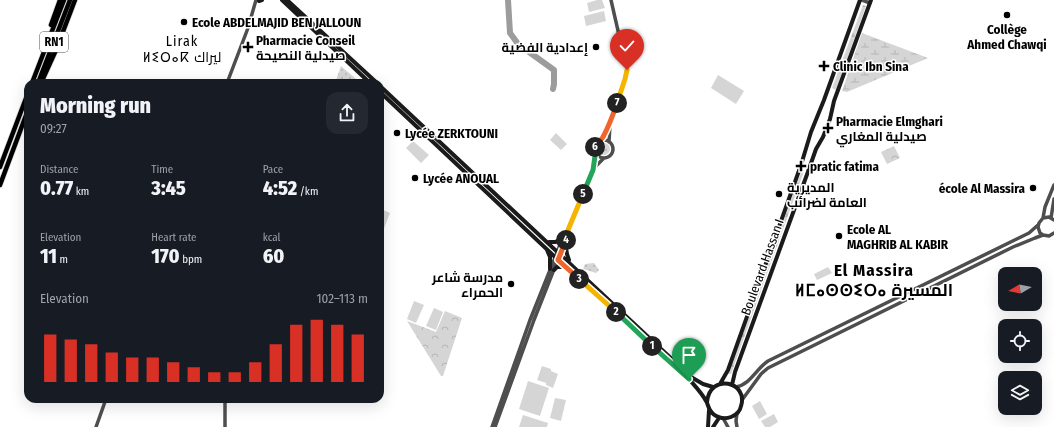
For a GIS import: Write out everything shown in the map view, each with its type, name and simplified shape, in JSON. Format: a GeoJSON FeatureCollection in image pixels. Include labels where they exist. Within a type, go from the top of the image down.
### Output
{"type":"FeatureCollection","features":[{"type":"Feature","properties":{"kind":"highway"},"geometry":{"type":"LineString","coordinates":[[32,79],[60,0]]}},
{"type":"Feature","properties":{"kind":"highway","name":"RN1"},"geometry":{"type":"LineString","coordinates":[[33,79],[64,0]]}},
{"type":"Feature","properties":{"kind":"highway","name":"RN1"},"geometry":{"type":"LineString","coordinates":[[41,79],[70,0]]}},
{"type":"Feature","properties":{"kind":"highway"},"geometry":{"type":"LineString","coordinates":[[42,79],[56,50],[75,0]]}},
{"type":"Feature","properties":{"kind":"highway"},"geometry":{"type":"LineString","coordinates":[[0,167],[24,104]]}},
{"type":"Feature","properties":{"kind":"highway"},"geometry":{"type":"LineString","coordinates":[[0,185],[24,121]]}},
{"type":"Feature","properties":{"kind":"main road"},"geometry":{"type":"LineString","coordinates":[[282,0],[370,79]]}},
{"type":"Feature","properties":{"kind":"main road"},"geometry":{"type":"LineString","coordinates":[[287,0],[370,79]]}},
{"type":"Feature","properties":{"kind":"main road","name":"Boulevard Hassan I"},"geometry":{"type":"LineString","coordinates":[[720,384],[726,373],[801,165],[811,132],[861,0]]}},
{"type":"Feature","properties":{"kind":"main road","name":"Boulevard Hassan I"},"geometry":{"type":"LineString","coordinates":[[732,385],[816,149],[823,137],[830,119],[834,101],[870,2]]}},
{"type":"Feature","properties":{"kind":"main road"},"geometry":{"type":"LineString","coordinates":[[384,90],[691,377],[703,384],[713,387]]}},
{"type":"Feature","properties":{"kind":"main road"},"geometry":{"type":"LineString","coordinates":[[384,96],[556,258],[689,379],[707,402],[709,409],[708,427]]}},
{"type":"Feature","properties":{"kind":"main road"},"geometry":{"type":"LineString","coordinates":[[547,242],[552,243],[564,240],[571,264]]}},
{"type":"Feature","properties":{"kind":"main road"},"geometry":{"type":"LineString","coordinates":[[544,246],[550,257],[552,270],[560,266],[568,269]]}},
{"type":"Feature","properties":{"kind":"main road"},"geometry":{"type":"LineString","coordinates":[[707,402],[713,387],[720,384],[732,385],[736,387],[742,395],[742,405],[737,413],[729,418],[721,418],[709,409]]}},
{"type":"Feature","properties":{"kind":"main road"},"geometry":{"type":"LineString","coordinates":[[713,427],[721,418]]}},
{"type":"Feature","properties":{"kind":"street"},"geometry":{"type":"LineString","coordinates":[[228,79],[255,7],[259,0]]}},
{"type":"Feature","properties":{"kind":"street"},"geometry":{"type":"LineString","coordinates":[[495,427],[556,258],[564,240],[565,233],[568,230],[593,170],[596,144],[602,140],[611,122],[625,79],[627,70],[611,0]]}},
{"type":"Feature","properties":{"kind":"street"},"geometry":{"type":"LineString","coordinates":[[861,0],[870,2]]}},
{"type":"Feature","properties":{"kind":"street"},"geometry":{"type":"LineString","coordinates":[[593,170],[604,158],[610,156],[612,152],[613,148],[610,142],[611,122]]}},
{"type":"Feature","properties":{"kind":"street"},"geometry":{"type":"LineString","coordinates":[[602,140],[610,142]]}},
{"type":"Feature","properties":{"kind":"street"},"geometry":{"type":"LineString","coordinates":[[595,152],[598,156],[604,158]]}},
{"type":"Feature","properties":{"kind":"street"},"geometry":{"type":"LineString","coordinates":[[736,387],[745,383],[758,368],[768,361],[1029,233],[1043,218],[1045,207],[1054,185]]}},
{"type":"Feature","properties":{"kind":"street"},"geometry":{"type":"LineString","coordinates":[[1043,218],[1052,219],[1054,202]]}},
{"type":"Feature","properties":{"kind":"street"},"geometry":{"type":"LineString","coordinates":[[1038,225],[1039,231],[1043,235]]}},
{"type":"Feature","properties":{"kind":"street"},"geometry":{"type":"LineString","coordinates":[[742,400],[761,374],[769,367],[1013,247],[1034,238],[1043,235],[1049,236],[1054,233]]}},
{"type":"Feature","properties":{"kind":"street"},"geometry":{"type":"LineString","coordinates":[[492,427],[530,320],[552,270]]}},
{"type":"Feature","properties":{"kind":"street"},"geometry":{"type":"LineString","coordinates":[[96,427],[105,403]]}},
{"type":"Feature","properties":{"kind":"street"},"geometry":{"type":"LineString","coordinates":[[225,403],[225,427]]}},
{"type":"Feature","properties":{"kind":"street"},"geometry":{"type":"LineString","coordinates":[[737,413],[737,427]]}},
{"type":"Feature","properties":{"kind":"street"},"geometry":{"type":"LineString","coordinates":[[721,418],[728,427]]}},
{"type":"Feature","properties":{"kind":"green space"},"geometry":{"type":"Polygon","coordinates":[[[602,0],[605,8],[589,12],[587,3],[602,0]]]}},
{"type":"Feature","properties":{"kind":"green space"},"geometry":{"type":"Polygon","coordinates":[[[863,5],[866,6],[836,90],[832,88],[863,5]]]}},
{"type":"Feature","properties":{"kind":"green space"},"geometry":{"type":"Polygon","coordinates":[[[604,11],[606,21],[586,26],[584,16],[604,11]]]}},
{"type":"Feature","properties":{"kind":"green space"},"geometry":{"type":"Polygon","coordinates":[[[862,33],[928,58],[847,92],[842,91],[862,33]]]}},
{"type":"Feature","properties":{"kind":"green space"},"geometry":{"type":"Polygon","coordinates":[[[341,66],[356,79],[336,79],[341,66]]]}},
{"type":"Feature","properties":{"kind":"green space"},"geometry":{"type":"Polygon","coordinates":[[[718,75],[744,91],[736,104],[711,88],[718,75]]]}},
{"type":"Feature","properties":{"kind":"green space"},"geometry":{"type":"Polygon","coordinates":[[[556,133],[567,144],[561,150],[550,140],[556,133]]]}},
{"type":"Feature","properties":{"kind":"green space"},"geometry":{"type":"Polygon","coordinates":[[[413,141],[429,155],[421,163],[406,148],[413,141]]]}},
{"type":"Feature","properties":{"kind":"green space"},"geometry":{"type":"Polygon","coordinates":[[[606,143],[609,144],[609,154],[602,155],[599,154],[598,147],[599,144],[606,143]]]}},
{"type":"Feature","properties":{"kind":"green space"},"geometry":{"type":"Polygon","coordinates":[[[894,146],[900,158],[887,164],[881,152],[894,146]]]}},
{"type":"Feature","properties":{"kind":"green space"},"geometry":{"type":"Polygon","coordinates":[[[802,170],[804,171],[731,374],[728,374],[802,170]]]}},
{"type":"Feature","properties":{"kind":"green space"},"geometry":{"type":"Polygon","coordinates":[[[384,210],[390,213],[384,228],[384,210]]]}},
{"type":"Feature","properties":{"kind":"green space"},"geometry":{"type":"Polygon","coordinates":[[[594,263],[599,270],[596,273],[583,269],[585,264],[594,263]]]}},
{"type":"Feature","properties":{"kind":"green space"},"geometry":{"type":"Polygon","coordinates":[[[828,267],[832,273],[817,280],[814,274],[828,267]]]}},
{"type":"Feature","properties":{"kind":"green space"},"geometry":{"type":"Polygon","coordinates":[[[414,301],[424,305],[416,323],[407,319],[414,301]]]}},
{"type":"Feature","properties":{"kind":"green space"},"geometry":{"type":"Polygon","coordinates":[[[434,308],[443,312],[436,330],[426,326],[434,308]]]}},
{"type":"Feature","properties":{"kind":"green space"},"geometry":{"type":"Polygon","coordinates":[[[445,311],[462,318],[443,376],[441,376],[407,321],[436,332],[445,311]]]}},
{"type":"Feature","properties":{"kind":"green space"},"geometry":{"type":"Polygon","coordinates":[[[542,366],[551,369],[551,371],[558,374],[553,388],[546,385],[546,383],[537,380],[542,366]]]}},
{"type":"Feature","properties":{"kind":"green space"},"geometry":{"type":"Polygon","coordinates":[[[528,381],[549,388],[540,416],[519,409],[528,381]]]}},
{"type":"Feature","properties":{"kind":"green space"},"geometry":{"type":"Polygon","coordinates":[[[555,398],[566,400],[561,421],[550,418],[555,398]]]}},
{"type":"Feature","properties":{"kind":"green space"},"geometry":{"type":"Polygon","coordinates":[[[760,401],[767,414],[759,419],[752,406],[760,401]]]}},
{"type":"Feature","properties":{"kind":"green space"},"geometry":{"type":"Polygon","coordinates":[[[774,414],[778,422],[770,427],[765,427],[761,421],[774,414]]]}},
{"type":"Feature","properties":{"kind":"green space"},"geometry":{"type":"Polygon","coordinates":[[[523,415],[548,423],[547,427],[519,427],[523,415]]]}},
{"type":"Feature","properties":{"kind":"waterway"},"geometry":{"type":"LineString","coordinates":[[508,0],[510,33],[518,44],[554,70],[553,89]]}},
{"type":"Feature","properties":{"kind":"place","name":"Collège Ahmed Chawqi"},"geometry":{"type":"Point","coordinates":[1007,15]}},
{"type":"Feature","properties":{"kind":"place","name":"Ecole ABDELMAJID BEN JALLOUN"},"geometry":{"type":"Point","coordinates":[184,22]}},
{"type":"Feature","properties":{"kind":"place","name":"Pharmacie Conseil صيدلية النصيحة"},"geometry":{"type":"Point","coordinates":[248,47]}},
{"type":"Feature","properties":{"kind":"place","name":"إعدادية الفضية"},"geometry":{"type":"Point","coordinates":[596,47]}},
{"type":"Feature","properties":{"kind":"place","name":"Clinic Ibn Sina"},"geometry":{"type":"Point","coordinates":[824,66]}},
{"type":"Feature","properties":{"kind":"place","name":"Pharmacie Elmghari صيدلية المغاري"},"geometry":{"type":"Point","coordinates":[828,128]}},
{"type":"Feature","properties":{"kind":"place","name":"Lycée ZERKTOUNI"},"geometry":{"type":"Point","coordinates":[397,133]}},
{"type":"Feature","properties":{"kind":"place","name":"pratic fatima"},"geometry":{"type":"Point","coordinates":[801,166]}},
{"type":"Feature","properties":{"kind":"place","name":"Lycée ANOUAL"},"geometry":{"type":"Point","coordinates":[415,178]}},
{"type":"Feature","properties":{"kind":"place","name":"école Al Massira"},"geometry":{"type":"Point","coordinates":[1033,188]}},
{"type":"Feature","properties":{"kind":"place","name":"المديرية العامة لضرائب"},"geometry":{"type":"Point","coordinates":[779,194]}},
{"type":"Feature","properties":{"kind":"place","name":"Ecole AL MAGHRIB AL KABIR"},"geometry":{"type":"Point","coordinates":[839,236]}},
{"type":"Feature","properties":{"kind":"place","name":"مدرسة شاعر الحمراء"},"geometry":{"type":"Point","coordinates":[511,284]}},
{"type":"Feature","properties":{"kind":"district","name":"Lirak ⵍⵉⵔⴰⴽ ليراك"},"geometry":{"type":"Point","coordinates":[182,50]}},
{"type":"Feature","properties":{"kind":"district","name":"El Massira ⵍⵎⴰⵙⵙⵉⵔⴰ المسيرة"},"geometry":{"type":"Point","coordinates":[874,280]}},
{"type":"Feature","properties":{"kind":"route"},"geometry":{"type":"LineString","coordinates":[[627,70],[611,122],[602,140],[596,144],[593,170],[568,230],[568,234],[558,260],[689,379]]}}]}
